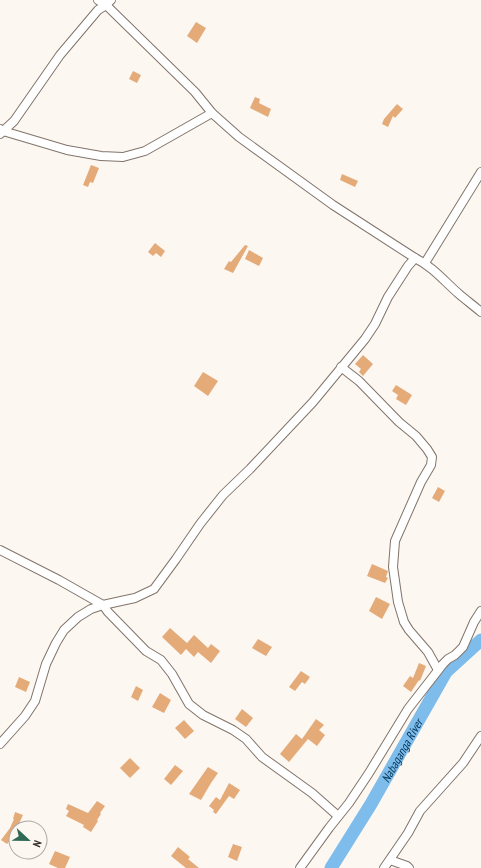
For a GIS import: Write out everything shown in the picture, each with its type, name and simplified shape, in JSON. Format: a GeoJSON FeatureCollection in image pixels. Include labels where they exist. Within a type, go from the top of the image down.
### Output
{"type":"FeatureCollection","features":[{"type":"Feature","properties":{"kind":"street"},"geometry":{"type":"LineString","coordinates":[[98,0],[108,3],[195,92],[212,113],[239,137],[333,205],[433,269],[458,294],[481,312]]}},
{"type":"Feature","properties":{"kind":"street"},"geometry":{"type":"LineString","coordinates":[[1,131],[14,121],[60,55],[98,10],[108,3]]}},
{"type":"Feature","properties":{"kind":"street"},"geometry":{"type":"LineString","coordinates":[[1,131],[67,150],[102,156],[123,157],[145,151],[212,113]]}},
{"type":"Feature","properties":{"kind":"street"},"geometry":{"type":"LineString","coordinates":[[424,263],[481,172]]}},
{"type":"Feature","properties":{"kind":"street"},"geometry":{"type":"LineString","coordinates":[[0,744],[25,716],[35,701],[46,664],[64,630],[78,617],[90,609],[103,604],[122,602],[135,598],[154,589],[200,524],[223,495],[250,469],[313,402],[366,339],[388,297],[415,258]]}},
{"type":"Feature","properties":{"kind":"street"},"geometry":{"type":"LineString","coordinates":[[341,367],[359,381],[399,422],[416,436],[432,457],[431,465],[421,482],[395,541],[394,567],[398,602],[404,622],[428,652],[438,670]]}},
{"type":"Feature","properties":{"kind":"street"},"geometry":{"type":"LineString","coordinates":[[0,550],[103,604],[108,612],[146,651],[161,660],[172,674],[189,704],[203,715],[233,730],[246,739],[262,757],[312,793],[338,816]]}},
{"type":"Feature","properties":{"kind":"street"},"geometry":{"type":"LineString","coordinates":[[300,868],[349,803],[408,709],[438,670],[448,659],[463,648],[474,622],[481,611]]}},
{"type":"Feature","properties":{"kind":"street"},"geometry":{"type":"LineString","coordinates":[[384,868],[408,833],[420,811],[463,763],[481,736]]}},
{"type":"Feature","properties":{"kind":"street"},"geometry":{"type":"LineString","coordinates":[[390,860],[409,868]]}},
{"type":"Feature","properties":{"kind":"building"},"geometry":{"type":"Polygon","coordinates":[[[196,22],[206,28],[197,43],[187,36],[196,22]]]}},
{"type":"Feature","properties":{"kind":"building"},"geometry":{"type":"Polygon","coordinates":[[[133,71],[141,75],[137,83],[129,79],[133,71]]]}},
{"type":"Feature","properties":{"kind":"building"},"geometry":{"type":"Polygon","coordinates":[[[255,97],[260,99],[259,103],[271,109],[268,117],[250,108],[255,97]]]}},
{"type":"Feature","properties":{"kind":"building"},"geometry":{"type":"Polygon","coordinates":[[[397,104],[403,109],[395,118],[393,116],[388,127],[382,124],[384,119],[397,104]]]}},
{"type":"Feature","properties":{"kind":"building"},"geometry":{"type":"Polygon","coordinates":[[[91,165],[99,168],[93,183],[90,182],[88,187],[83,185],[91,165]]]}},
{"type":"Feature","properties":{"kind":"building"},"geometry":{"type":"Polygon","coordinates":[[[342,174],[358,181],[355,187],[340,180],[342,174]]]}},
{"type":"Feature","properties":{"kind":"building"},"geometry":{"type":"Polygon","coordinates":[[[155,243],[165,251],[161,257],[156,253],[153,256],[148,252],[155,243]]]}},
{"type":"Feature","properties":{"kind":"building"},"geometry":{"type":"Polygon","coordinates":[[[245,245],[248,246],[233,273],[224,269],[229,261],[231,262],[245,245]]]}},
{"type":"Feature","properties":{"kind":"building"},"geometry":{"type":"Polygon","coordinates":[[[249,250],[263,258],[259,266],[245,259],[249,250]]]}},
{"type":"Feature","properties":{"kind":"building"},"geometry":{"type":"Polygon","coordinates":[[[363,355],[373,364],[363,376],[359,372],[361,369],[355,364],[363,355]]]}},
{"type":"Feature","properties":{"kind":"building"},"geometry":{"type":"Polygon","coordinates":[[[203,372],[218,381],[208,396],[194,386],[203,372]]]}},
{"type":"Feature","properties":{"kind":"building"},"geometry":{"type":"Polygon","coordinates":[[[396,385],[412,395],[406,405],[396,399],[398,395],[392,391],[396,385]]]}},
{"type":"Feature","properties":{"kind":"building"},"geometry":{"type":"Polygon","coordinates":[[[438,487],[445,491],[439,502],[432,498],[438,487]]]}},
{"type":"Feature","properties":{"kind":"building"},"geometry":{"type":"Polygon","coordinates":[[[372,564],[388,571],[386,577],[388,578],[385,583],[367,576],[372,564]]]}},
{"type":"Feature","properties":{"kind":"building"},"geometry":{"type":"Polygon","coordinates":[[[376,597],[390,604],[382,619],[369,611],[376,597]]]}},
{"type":"Feature","properties":{"kind":"building"},"geometry":{"type":"Polygon","coordinates":[[[170,628],[187,643],[194,635],[208,648],[211,644],[220,651],[211,663],[198,652],[194,657],[186,649],[181,655],[162,637],[170,628]]]}},
{"type":"Feature","properties":{"kind":"building"},"geometry":{"type":"Polygon","coordinates":[[[258,639],[272,647],[266,656],[252,648],[258,639]]]}},
{"type":"Feature","properties":{"kind":"building"},"geometry":{"type":"Polygon","coordinates":[[[419,663],[426,666],[420,681],[419,680],[411,692],[403,686],[410,676],[413,678],[419,663]]]}},
{"type":"Feature","properties":{"kind":"building"},"geometry":{"type":"Polygon","coordinates":[[[301,671],[310,677],[305,684],[302,682],[295,691],[289,687],[301,671]]]}},
{"type":"Feature","properties":{"kind":"building"},"geometry":{"type":"Polygon","coordinates":[[[19,677],[30,682],[26,692],[15,687],[19,677]]]}},
{"type":"Feature","properties":{"kind":"building"},"geometry":{"type":"Polygon","coordinates":[[[136,686],[143,690],[138,701],[131,697],[136,686]]]}},
{"type":"Feature","properties":{"kind":"building"},"geometry":{"type":"Polygon","coordinates":[[[160,693],[171,700],[164,713],[152,707],[160,693]]]}},
{"type":"Feature","properties":{"kind":"building"},"geometry":{"type":"Polygon","coordinates":[[[242,709],[253,718],[246,727],[235,719],[242,709]]]}},
{"type":"Feature","properties":{"kind":"building"},"geometry":{"type":"Polygon","coordinates":[[[316,719],[324,725],[319,730],[325,735],[317,746],[308,739],[289,762],[280,754],[296,734],[302,739],[316,719]]]}},
{"type":"Feature","properties":{"kind":"building"},"geometry":{"type":"Polygon","coordinates":[[[184,720],[194,731],[185,739],[175,728],[184,720]]]}},
{"type":"Feature","properties":{"kind":"building"},"geometry":{"type":"Polygon","coordinates":[[[130,758],[140,768],[130,778],[120,768],[130,758]]]}},
{"type":"Feature","properties":{"kind":"building"},"geometry":{"type":"Polygon","coordinates":[[[175,765],[183,771],[171,785],[164,779],[175,765]]]}},
{"type":"Feature","properties":{"kind":"building"},"geometry":{"type":"Polygon","coordinates":[[[208,767],[218,773],[201,800],[189,794],[208,767]]]}},
{"type":"Feature","properties":{"kind":"building"},"geometry":{"type":"Polygon","coordinates":[[[229,783],[240,790],[234,799],[229,796],[216,814],[209,806],[216,797],[220,800],[229,783]]]}},
{"type":"Feature","properties":{"kind":"building"},"geometry":{"type":"Polygon","coordinates":[[[97,801],[105,806],[91,832],[83,827],[84,825],[66,816],[69,811],[66,809],[68,804],[88,813],[97,801]]]}},
{"type":"Feature","properties":{"kind":"building"},"geometry":{"type":"Polygon","coordinates":[[[15,812],[23,815],[21,820],[13,819],[15,812]]]}},
{"type":"Feature","properties":{"kind":"building"},"geometry":{"type":"Polygon","coordinates":[[[8,831],[8,843],[7,844],[1,840],[8,831]]]}},
{"type":"Feature","properties":{"kind":"building"},"geometry":{"type":"Polygon","coordinates":[[[233,844],[242,847],[237,861],[228,857],[233,844]]]}},
{"type":"Feature","properties":{"kind":"building"},"geometry":{"type":"Polygon","coordinates":[[[178,847],[190,857],[188,859],[199,868],[186,868],[171,856],[178,847]]]}},
{"type":"Feature","properties":{"kind":"building"},"geometry":{"type":"Polygon","coordinates":[[[55,851],[70,857],[65,868],[58,868],[49,864],[55,851]]]}},
{"type":"Feature","properties":{"kind":"waterway","name":"Nabaganga River"},"geometry":{"type":"LineString","coordinates":[[331,868],[371,804],[446,672],[481,640]]}}]}
